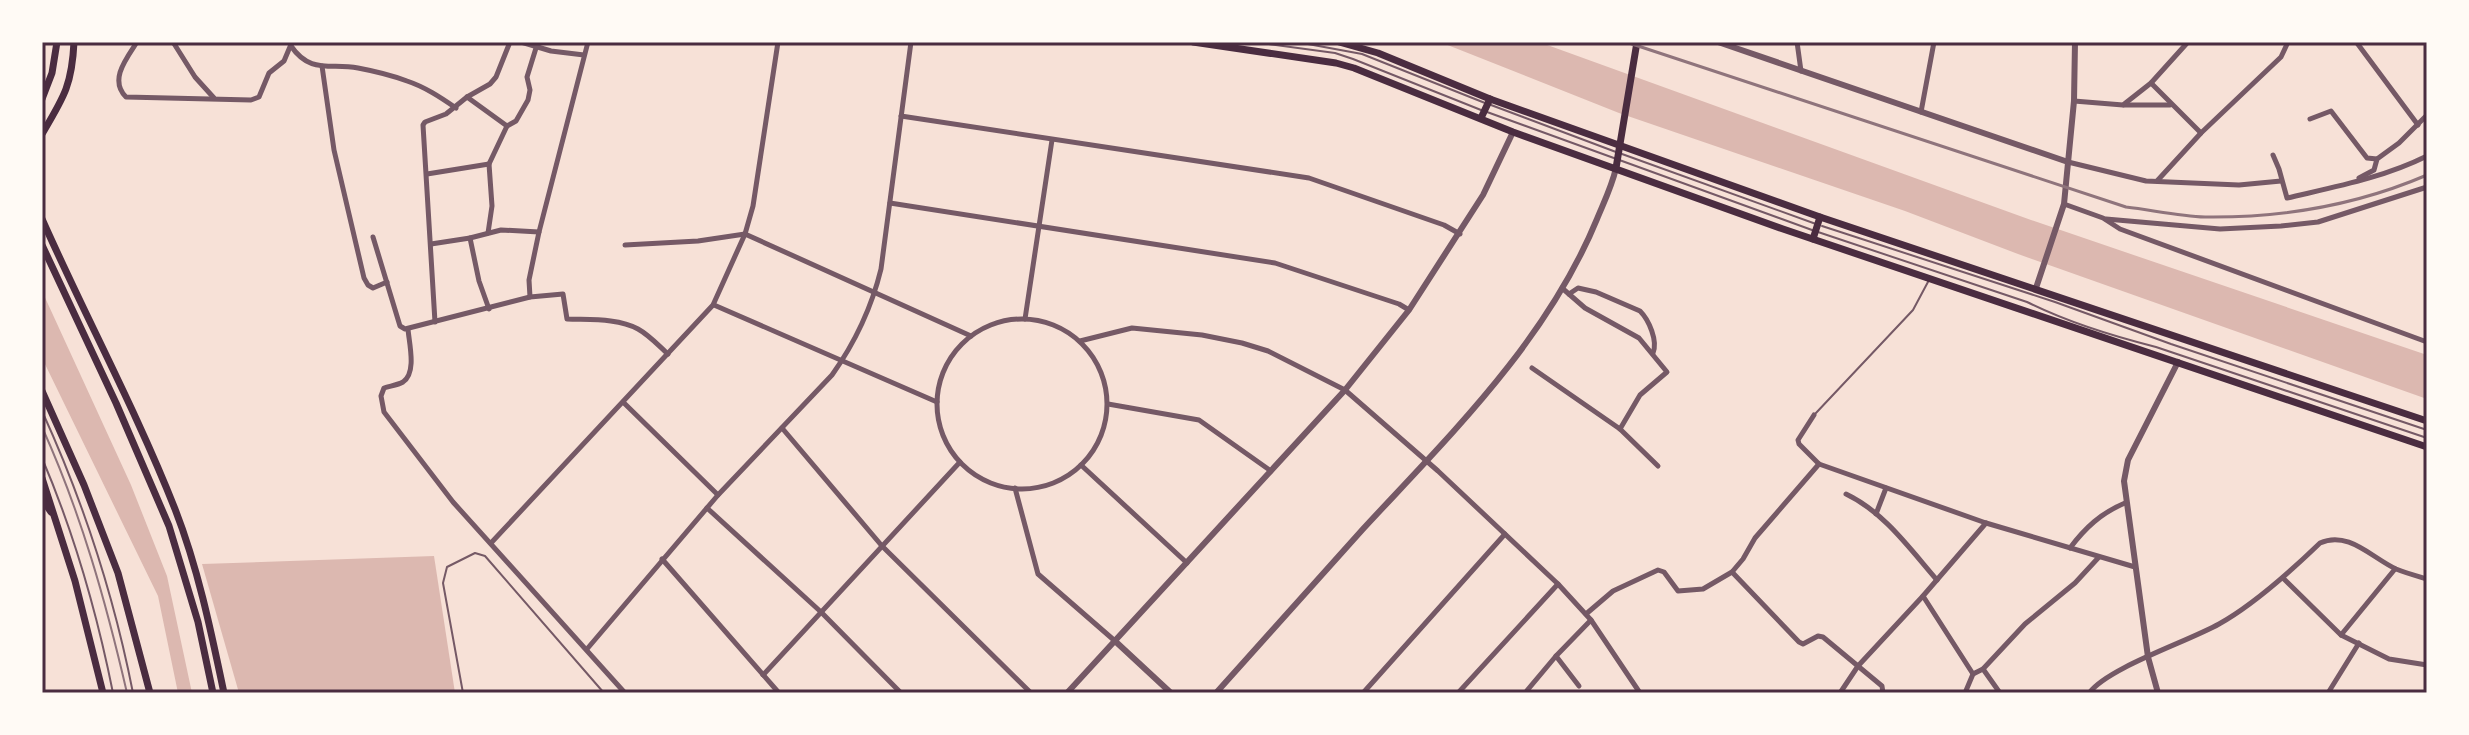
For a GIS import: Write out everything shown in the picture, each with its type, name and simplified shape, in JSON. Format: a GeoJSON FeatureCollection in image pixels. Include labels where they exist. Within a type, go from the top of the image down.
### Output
{"type":"FeatureCollection","features":[{"type":"Feature","properties":{"kind":"main road"},"geometry":{"type":"LineString","coordinates":[[42,99],[52,73],[57,42]]}},
{"type":"Feature","properties":{"kind":"main road"},"geometry":{"type":"LineString","coordinates":[[42,134],[63,99],[71,77],[74,42]]}},
{"type":"Feature","properties":{"kind":"main road"},"geometry":{"type":"LineString","coordinates":[[1193,42],[1336,63],[1486,108],[1817,228],[2036,288],[2427,421]]}},
{"type":"Feature","properties":{"kind":"main road"},"geometry":{"type":"LineString","coordinates":[[1339,42],[1378,53],[1486,108],[1513,132],[1618,156],[1817,228],[1929,280],[2427,447]]}},
{"type":"Feature","properties":{"kind":"main road"},"geometry":{"type":"LineString","coordinates":[[1618,156],[1637,42]]}},
{"type":"Feature","properties":{"kind":"main road"},"geometry":{"type":"LineString","coordinates":[[42,219],[98,336],[179,522],[208,620],[224,693]]}},
{"type":"Feature","properties":{"kind":"main road"},"geometry":{"type":"LineString","coordinates":[[42,245],[169,526],[198,622],[213,693]]}},
{"type":"Feature","properties":{"kind":"main road"},"geometry":{"type":"LineString","coordinates":[[87,340],[98,336]]}},
{"type":"Feature","properties":{"kind":"main road"},"geometry":{"type":"LineString","coordinates":[[42,391],[84,485],[118,573],[150,693]]}},
{"type":"Feature","properties":{"kind":"main road"},"geometry":{"type":"LineString","coordinates":[[42,478],[72,573],[103,693]]}},
{"type":"Feature","properties":{"kind":"main road"},"geometry":{"type":"LineString","coordinates":[[42,499],[53,513]]}},
{"type":"Feature","properties":{"kind":"main road"},"geometry":{"type":"LineString","coordinates":[[169,526],[179,522]]}},
{"type":"Feature","properties":{"kind":"street"},"geometry":{"type":"LineString","coordinates":[[137,42],[117,77],[126,97],[251,100],[259,97],[269,73],[284,61],[291,44]]}},
{"type":"Feature","properties":{"kind":"street"},"geometry":{"type":"LineString","coordinates":[[173,42],[195,77],[215,99]]}},
{"type":"Feature","properties":{"kind":"street"},"geometry":{"type":"LineString","coordinates":[[435,322],[423,125],[485,89],[496,77],[510,42]]}},
{"type":"Feature","properties":{"kind":"street"},"geometry":{"type":"LineString","coordinates":[[521,42],[536,48],[584,55]]}},
{"type":"Feature","properties":{"kind":"street"},"geometry":{"type":"LineString","coordinates":[[530,297],[529,280],[539,232],[588,42]]}},
{"type":"Feature","properties":{"kind":"street"},"geometry":{"type":"LineString","coordinates":[[491,543],[713,305],[745,234],[753,206],[778,42]]}},
{"type":"Feature","properties":{"kind":"street"},"geometry":{"type":"LineString","coordinates":[[587,649],[718,495],[832,375],[842,360],[875,293],[911,42]]}},
{"type":"Feature","properties":{"kind":"street"},"geometry":{"type":"LineString","coordinates":[[1718,42],[2068,162],[2137,180],[2239,185],[2281,181]]}},
{"type":"Feature","properties":{"kind":"street"},"geometry":{"type":"LineString","coordinates":[[1797,42],[1801,71]]}},
{"type":"Feature","properties":{"kind":"street"},"geometry":{"type":"LineString","coordinates":[[1921,112],[1934,42]]}},
{"type":"Feature","properties":{"kind":"street"},"geometry":{"type":"LineString","coordinates":[[2036,288],[2063,208],[2074,101],[2075,42]]}},
{"type":"Feature","properties":{"kind":"street"},"geometry":{"type":"LineString","coordinates":[[2123,105],[2151,83],[2188,42]]}},
{"type":"Feature","properties":{"kind":"street"},"geometry":{"type":"LineString","coordinates":[[2157,181],[2201,133],[2281,57],[2288,42]]}},
{"type":"Feature","properties":{"kind":"street"},"geometry":{"type":"LineString","coordinates":[[2357,43],[2418,125]]}},
{"type":"Feature","properties":{"kind":"street"},"geometry":{"type":"LineString","coordinates":[[291,44],[300,59],[322,66],[358,68],[408,81],[456,108]]}},
{"type":"Feature","properties":{"kind":"street"},"geometry":{"type":"LineString","coordinates":[[488,233],[492,206],[489,164],[507,126],[516,121],[528,100],[530,90],[527,77],[536,48]]}},
{"type":"Feature","properties":{"kind":"street"},"geometry":{"type":"LineString","coordinates":[[322,66],[334,150],[364,278],[373,288],[387,282]]}},
{"type":"Feature","properties":{"kind":"street"},"geometry":{"type":"LineString","coordinates":[[2151,83],[2201,133]]}},
{"type":"Feature","properties":{"kind":"street"},"geometry":{"type":"LineString","coordinates":[[467,97],[507,126]]}},
{"type":"Feature","properties":{"kind":"street"},"geometry":{"type":"LineString","coordinates":[[2074,101],[2171,105]]}},
{"type":"Feature","properties":{"kind":"street"},"geometry":{"type":"LineString","coordinates":[[2310,119],[2331,111],[2367,158],[2377,159]]}},
{"type":"Feature","properties":{"kind":"street"},"geometry":{"type":"LineString","coordinates":[[2344,185],[2374,170],[2377,159],[2399,143],[2427,115]]}},
{"type":"Feature","properties":{"kind":"street"},"geometry":{"type":"LineString","coordinates":[[901,116],[1309,178],[1444,225],[1460,234]]}},
{"type":"Feature","properties":{"kind":"street"},"geometry":{"type":"LineString","coordinates":[[1067,693],[1345,390],[1409,310],[1483,195],[1513,132]]}},
{"type":"Feature","properties":{"kind":"street"},"geometry":{"type":"LineString","coordinates":[[1025,319],[1052,140]]}},
{"type":"Feature","properties":{"kind":"street"},"geometry":{"type":"LineString","coordinates":[[2273,155],[2287,198],[2344,185],[2406,166],[2427,156]]}},
{"type":"Feature","properties":{"kind":"street"},"geometry":{"type":"LineString","coordinates":[[1216,693],[1501,376],[1562,288],[1588,241],[1613,180],[1618,156]]}},
{"type":"Feature","properties":{"kind":"street"},"geometry":{"type":"LineString","coordinates":[[427,174],[489,164]]}},
{"type":"Feature","properties":{"kind":"street"},"geometry":{"type":"LineString","coordinates":[[2063,208],[2103,218],[2220,229],[2281,226],[2318,222],[2427,187]]}},
{"type":"Feature","properties":{"kind":"street"},"geometry":{"type":"LineString","coordinates":[[890,203],[1275,263],[1409,310]]}},
{"type":"Feature","properties":{"kind":"street"},"geometry":{"type":"LineString","coordinates":[[2103,218],[2120,229],[2427,342]]}},
{"type":"Feature","properties":{"kind":"street"},"geometry":{"type":"LineString","coordinates":[[431,244],[501,230],[539,232]]}},
{"type":"Feature","properties":{"kind":"street"},"geometry":{"type":"LineString","coordinates":[[625,245],[698,241],[745,234],[971,336]]}},
{"type":"Feature","properties":{"kind":"street"},"geometry":{"type":"LineString","coordinates":[[373,237],[400,326],[408,329],[530,297],[563,294],[567,319],[628,325],[646,334],[668,354]]}},
{"type":"Feature","properties":{"kind":"street"},"geometry":{"type":"LineString","coordinates":[[470,238],[479,281],[489,309]]}},
{"type":"Feature","properties":{"kind":"street"},"geometry":{"type":"LineString","coordinates":[[1562,288],[1585,308],[1639,338],[1667,372],[1640,395],[1620,429]]}},
{"type":"Feature","properties":{"kind":"street"},"geometry":{"type":"LineString","coordinates":[[1569,294],[1578,288],[1596,292],[1640,311],[1650,328],[1655,346],[1653,353]]}},
{"type":"Feature","properties":{"kind":"street"},"geometry":{"type":"LineString","coordinates":[[713,305],[937,402]]}},
{"type":"Feature","properties":{"kind":"street"},"geometry":{"type":"LineString","coordinates":[[1025,319],[1054,325],[1080,341],[1097,363],[1107,390],[1108,404],[1100,438],[1081,465],[1066,477],[1033,488],[1015,488],[981,478],[960,462],[942,432],[937,402],[946,365],[971,336],[996,323],[1025,319]]}},
{"type":"Feature","properties":{"kind":"street"},"geometry":{"type":"LineString","coordinates":[[1080,341],[1132,328],[1202,335],[1268,351],[1345,390],[1558,584],[1591,620],[1640,693]]}},
{"type":"Feature","properties":{"kind":"street"},"geometry":{"type":"LineString","coordinates":[[408,329],[411,367],[404,382],[384,388],[381,396],[384,412],[453,502],[625,693]]}},
{"type":"Feature","properties":{"kind":"street"},"geometry":{"type":"LineString","coordinates":[[2158,693],[2148,657],[2124,481],[2128,460],[2178,362]]}},
{"type":"Feature","properties":{"kind":"street"},"geometry":{"type":"LineString","coordinates":[[1532,368],[1620,429],[1658,466]]}},
{"type":"Feature","properties":{"kind":"street"},"geometry":{"type":"LineString","coordinates":[[623,402],[718,495]]}},
{"type":"Feature","properties":{"kind":"street"},"geometry":{"type":"LineString","coordinates":[[1108,404],[1199,420],[1271,471]]}},
{"type":"Feature","properties":{"kind":"street"},"geometry":{"type":"LineString","coordinates":[[1814,415],[1798,440],[1819,464],[1986,523],[2135,567]]}},
{"type":"Feature","properties":{"kind":"street"},"geometry":{"type":"LineString","coordinates":[[782,428],[882,546],[1031,693]]}},
{"type":"Feature","properties":{"kind":"street"},"geometry":{"type":"LineString","coordinates":[[763,675],[960,462]]}},
{"type":"Feature","properties":{"kind":"street"},"geometry":{"type":"LineString","coordinates":[[1586,614],[1613,591],[1658,570],[1664,572],[1678,591],[1703,589],[1732,572],[1755,538],[1819,464]]}},
{"type":"Feature","properties":{"kind":"street"},"geometry":{"type":"LineString","coordinates":[[1081,465],[1187,563]]}},
{"type":"Feature","properties":{"kind":"street"},"geometry":{"type":"LineString","coordinates":[[1015,488],[1038,574],[1171,693]]}},
{"type":"Feature","properties":{"kind":"street"},"geometry":{"type":"LineString","coordinates":[[1876,514],[1886,488]]}},
{"type":"Feature","properties":{"kind":"street"},"geometry":{"type":"LineString","coordinates":[[1846,494],[1864,503],[1876,514],[1937,580]]}},
{"type":"Feature","properties":{"kind":"street"},"geometry":{"type":"LineString","coordinates":[[2070,548],[2089,525],[2110,509],[2125,503]]}},
{"type":"Feature","properties":{"kind":"street"},"geometry":{"type":"LineString","coordinates":[[707,508],[821,612],[901,693]]}},
{"type":"Feature","properties":{"kind":"street"},"geometry":{"type":"LineString","coordinates":[[1840,693],[1858,666],[1986,523]]}},
{"type":"Feature","properties":{"kind":"street"},"geometry":{"type":"LineString","coordinates":[[1363,693],[1505,534]]}},
{"type":"Feature","properties":{"kind":"street"},"geometry":{"type":"LineString","coordinates":[[2089,693],[2119,671],[2221,623],[2283,578],[2320,543],[2334,539],[2359,547],[2395,569],[2427,579]]}},
{"type":"Feature","properties":{"kind":"street"},"geometry":{"type":"LineString","coordinates":[[1965,693],[1973,674],[1983,669],[2025,624],[2075,583],[2099,557]]}},
{"type":"Feature","properties":{"kind":"street"},"geometry":{"type":"LineString","coordinates":[[662,559],[779,693]]}},
{"type":"Feature","properties":{"kind":"street"},"geometry":{"type":"LineString","coordinates":[[2341,635],[2395,569]]}},
{"type":"Feature","properties":{"kind":"street"},"geometry":{"type":"LineString","coordinates":[[1732,572],[1799,642],[1803,644],[1818,636],[1823,637],[1882,686],[1883,693]]}},
{"type":"Feature","properties":{"kind":"street"},"geometry":{"type":"LineString","coordinates":[[2283,578],[2341,635],[2389,659],[2427,665]]}},
{"type":"Feature","properties":{"kind":"street"},"geometry":{"type":"LineString","coordinates":[[1458,693],[1558,584]]}},
{"type":"Feature","properties":{"kind":"street"},"geometry":{"type":"LineString","coordinates":[[1923,596],[1973,674]]}},
{"type":"Feature","properties":{"kind":"street"},"geometry":{"type":"LineString","coordinates":[[1525,693],[1591,620]]}},
{"type":"Feature","properties":{"kind":"street"},"geometry":{"type":"LineString","coordinates":[[2328,693],[2359,643]]}},
{"type":"Feature","properties":{"kind":"street"},"geometry":{"type":"LineString","coordinates":[[1556,656],[1579,686]]}},
{"type":"Feature","properties":{"kind":"street"},"geometry":{"type":"LineString","coordinates":[[1983,669],[2000,693]]}},
{"type":"Feature","properties":{"kind":"lane"},"geometry":{"type":"LineString","coordinates":[[1254,42],[1335,53],[1618,156]]}},
{"type":"Feature","properties":{"kind":"lane"},"geometry":{"type":"LineString","coordinates":[[1297,42],[1362,54],[1486,108]]}},
{"type":"Feature","properties":{"kind":"lane"},"geometry":{"type":"LineString","coordinates":[[1817,228],[2055,302],[2427,430]]}},
{"type":"Feature","properties":{"kind":"lane"},"geometry":{"type":"LineString","coordinates":[[1817,228],[2126,340],[2156,347],[2427,438]]}},
{"type":"Feature","properties":{"kind":"lane"},"geometry":{"type":"LineString","coordinates":[[1814,415],[1913,310],[1929,280]]}},
{"type":"Feature","properties":{"kind":"lane"},"geometry":{"type":"LineString","coordinates":[[42,411],[95,546],[121,636],[133,693]]}},
{"type":"Feature","properties":{"kind":"lane"},"geometry":{"type":"LineString","coordinates":[[42,458],[85,578],[113,693]]}},
{"type":"Feature","properties":{"kind":"lane"},"geometry":{"type":"LineString","coordinates":[[463,693],[443,583],[447,567],[479,553],[485,556],[604,693]]}},
{"type":"Feature","properties":{"kind":"shaded area"},"geometry":{"type":"Polygon","coordinates":[[[1440,42],[1539,42],[2031,220],[2427,355],[2427,399],[1905,211],[1619,113],[1440,42]]]}},
{"type":"Feature","properties":{"kind":"shaded area"},"geometry":{"type":"Polygon","coordinates":[[[42,291],[131,485],[167,576],[192,693],[178,693],[158,596],[42,358],[42,291]]]}},
{"type":"Feature","properties":{"kind":"shaded area"},"geometry":{"type":"Polygon","coordinates":[[[434,556],[455,693],[239,693],[202,564],[434,556]]]}},
{"type":"Feature","properties":{"kind":"tram line"},"geometry":{"type":"LineString","coordinates":[[42,427],[69,492],[91,558],[127,693]]}},
{"type":"Feature","properties":{"kind":"railway"},"geometry":{"type":"LineString","coordinates":[[1626,42],[2126,207],[2205,217],[2291,212],[2373,195],[2427,175]]}}]}
